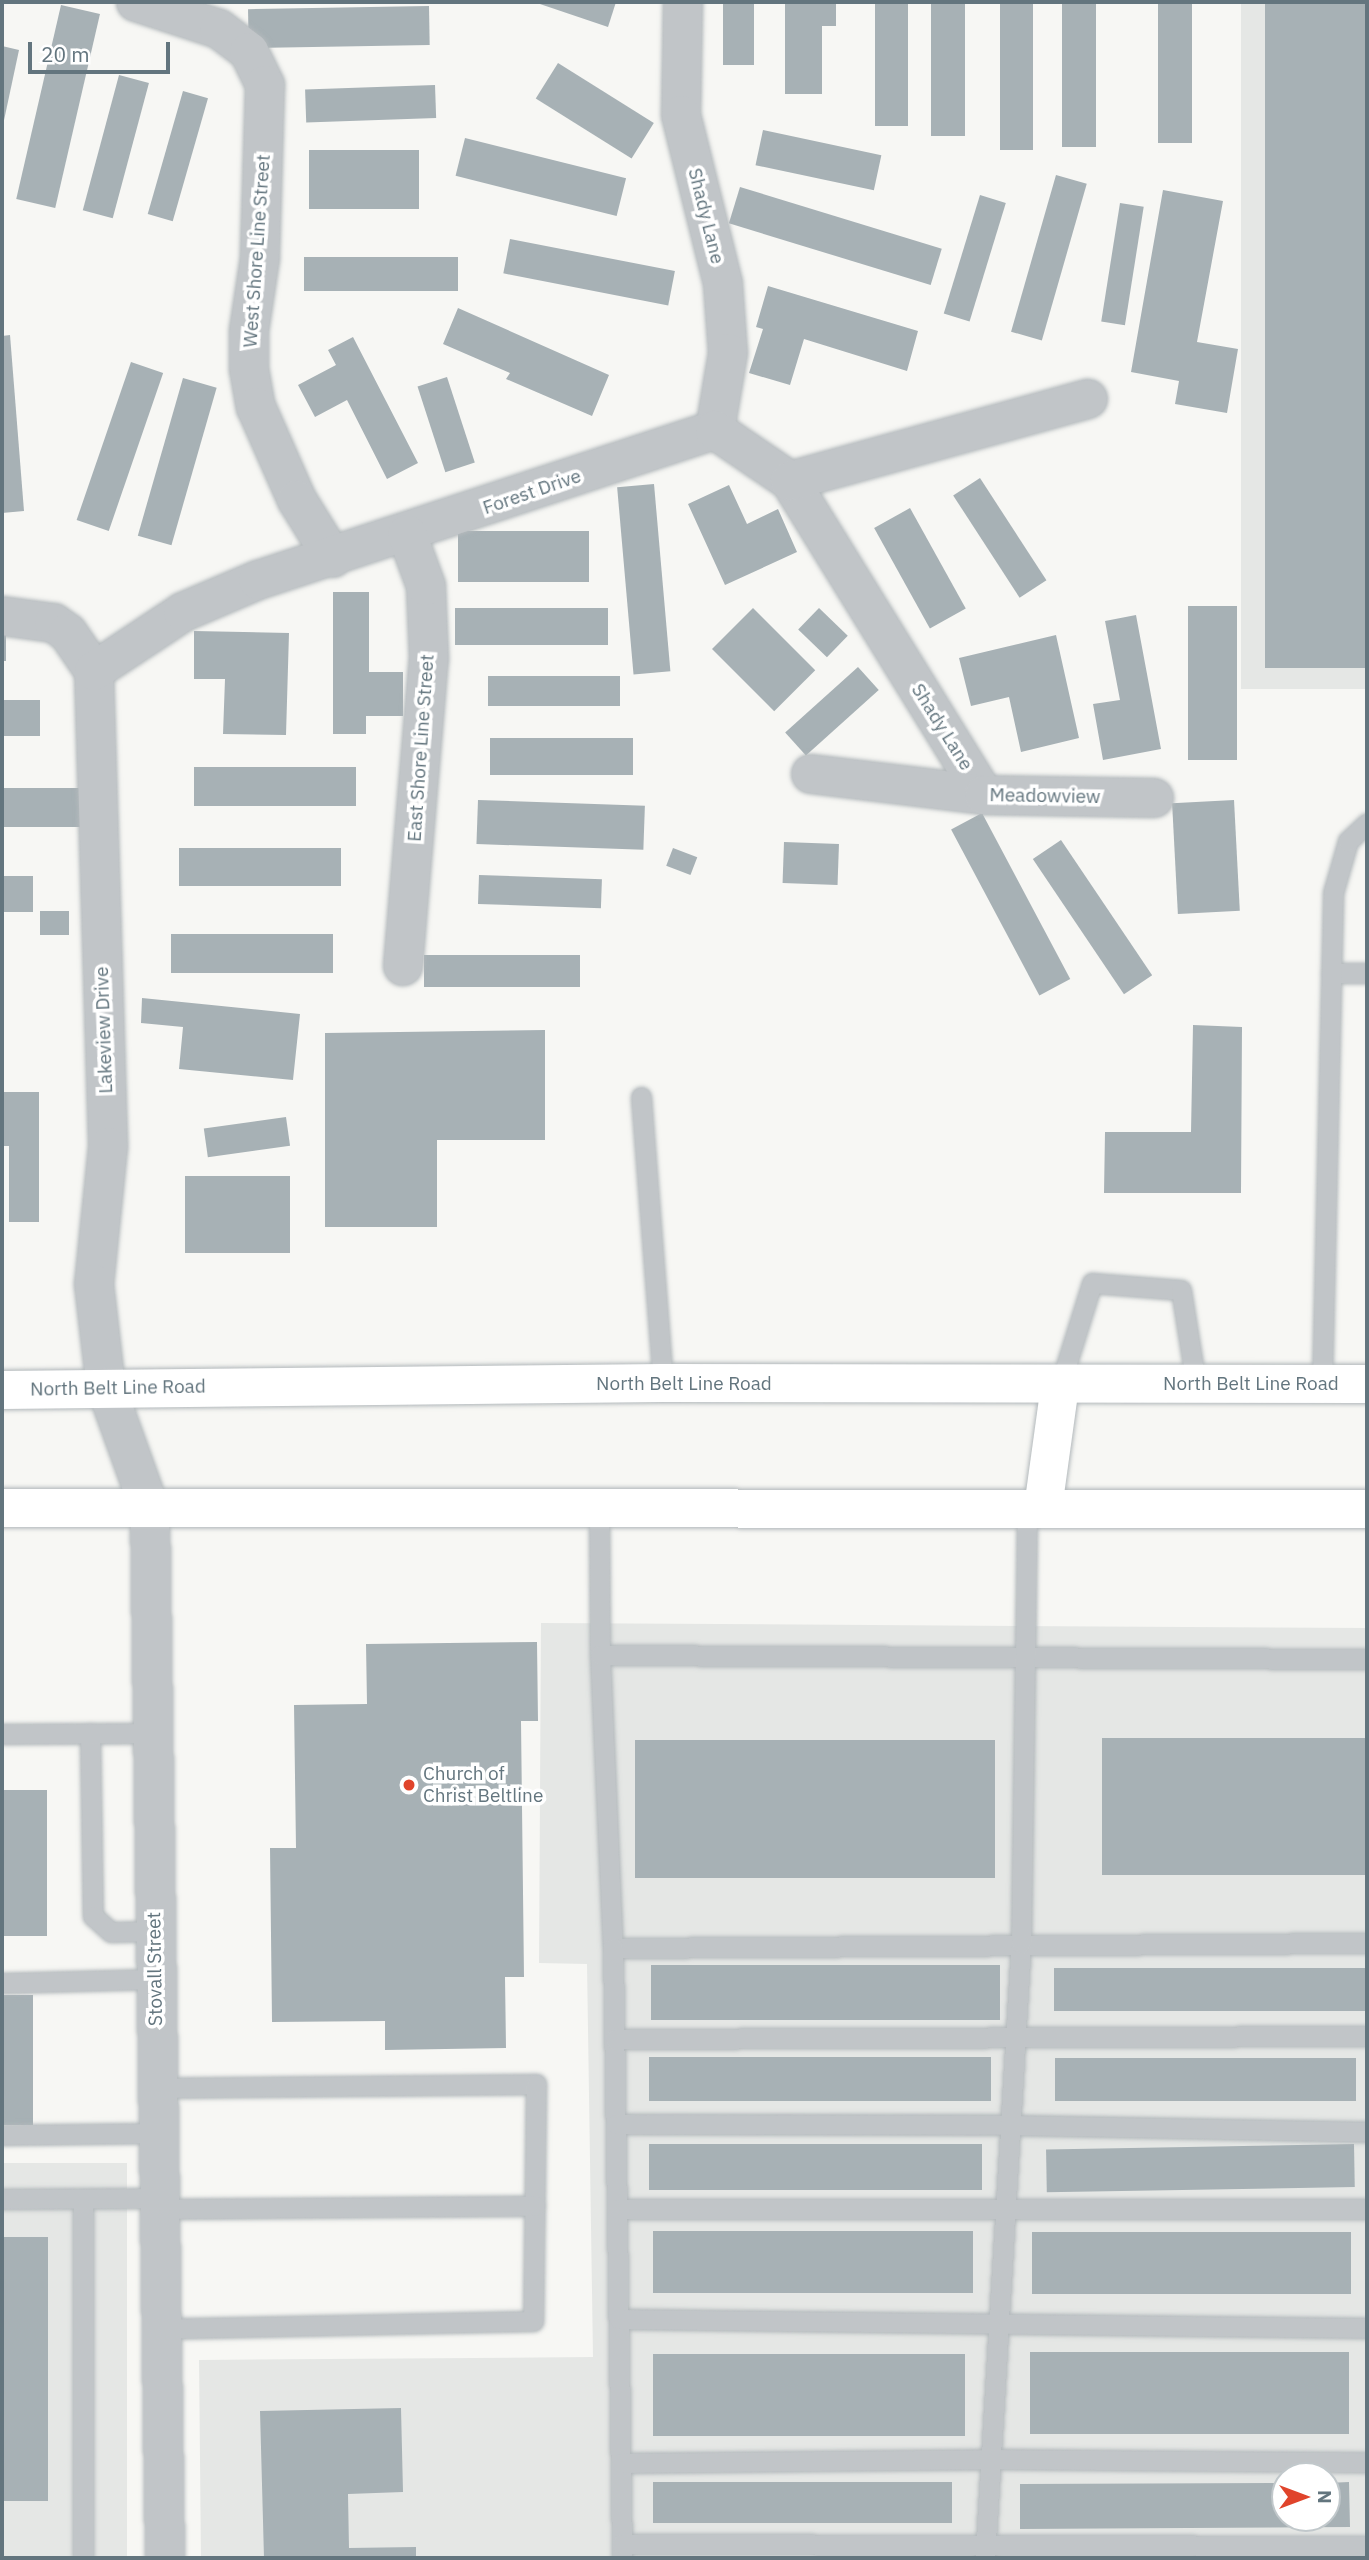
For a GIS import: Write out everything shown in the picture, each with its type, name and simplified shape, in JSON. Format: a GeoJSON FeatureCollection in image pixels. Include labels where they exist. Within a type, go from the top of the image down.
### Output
{"type":"FeatureCollection","features":[{"type":"Feature","properties":{"kind":"main road","name":"North Belt Line Road"},"geometry":{"type":"LineString","coordinates":[[2,1390],[663,1383],[1367,1384]]}},
{"type":"Feature","properties":{"kind":"main road"},"geometry":{"type":"LineString","coordinates":[[1035,1508],[1060,1385]]}},
{"type":"Feature","properties":{"kind":"main road"},"geometry":{"type":"LineString","coordinates":[[2,1508],[1367,1509]]}},
{"type":"Feature","properties":{"kind":"street","name":"West Shore Line Street"},"geometry":{"type":"LineString","coordinates":[[136,2],[219,29],[249,52],[265,85],[260,258],[249,331],[249,369],[256,407],[291,488],[334,558]]}},
{"type":"Feature","properties":{"kind":"street","name":"Shady Lane"},"geometry":{"type":"LineString","coordinates":[[683,2],[681,115],[723,284],[728,353],[715,430]]}},
{"type":"Feature","properties":{"kind":"street"},"geometry":{"type":"LineString","coordinates":[[715,430],[790,481],[1088,399]]}},
{"type":"Feature","properties":{"kind":"street","name":"Forest Drive"},"geometry":{"type":"LineString","coordinates":[[94,671],[183,612],[258,580],[334,558],[715,430]]}},
{"type":"Feature","properties":{"kind":"street","name":"Shady Lane"},"geometry":{"type":"LineString","coordinates":[[790,481],[984,795]]}},
{"type":"Feature","properties":{"kind":"street","name":"East Shore Line Street"},"geometry":{"type":"LineString","coordinates":[[403,966],[429,659],[426,586],[407,534]]}},
{"type":"Feature","properties":{"kind":"street"},"geometry":{"type":"LineString","coordinates":[[2,616],[54,624],[68,633],[94,671]]}},
{"type":"Feature","properties":{"kind":"street","name":"Lakeview Drive"},"geometry":{"type":"LineString","coordinates":[[94,671],[108,1147],[94,1284],[106,1387]]}},
{"type":"Feature","properties":{"kind":"street","name":"Meadowview"},"geometry":{"type":"LineString","coordinates":[[811,774],[984,795],[1154,798]]}},
{"type":"Feature","properties":{"kind":"street","name":"Stovall Street"},"geometry":{"type":"LineString","coordinates":[[106,1387],[150,1510],[165,2558]]}},
{"type":"Feature","properties":{"kind":"lane"},"geometry":{"type":"LineString","coordinates":[[1322,1384],[1333,893],[1348,841],[1367,823]]}},
{"type":"Feature","properties":{"kind":"lane"},"geometry":{"type":"LineString","coordinates":[[1331,972],[1367,973]]}},
{"type":"Feature","properties":{"kind":"lane"},"geometry":{"type":"LineString","coordinates":[[641,1097],[663,1383]]}},
{"type":"Feature","properties":{"kind":"lane"},"geometry":{"type":"LineString","coordinates":[[1060,1385],[1092,1283],[1181,1290],[1196,1384]]}},
{"type":"Feature","properties":{"kind":"lane"},"geometry":{"type":"LineString","coordinates":[[985,2553],[988,2459],[1021,1943],[1025,1657],[1035,1508]]}},
{"type":"Feature","properties":{"kind":"lane"},"geometry":{"type":"LineString","coordinates":[[599,1509],[600,1655],[613,1948],[622,2551],[985,2553],[1367,2546]]}},
{"type":"Feature","properties":{"kind":"lane"},"geometry":{"type":"LineString","coordinates":[[600,1655],[1367,1659]]}},
{"type":"Feature","properties":{"kind":"lane"},"geometry":{"type":"LineString","coordinates":[[90,1733],[93,1916],[111,1932],[155,1931]]}},
{"type":"Feature","properties":{"kind":"lane"},"geometry":{"type":"LineString","coordinates":[[2,1734],[152,1733]]}},
{"type":"Feature","properties":{"kind":"lane"},"geometry":{"type":"LineString","coordinates":[[613,1948],[1021,1943],[1367,1943]]}},
{"type":"Feature","properties":{"kind":"lane"},"geometry":{"type":"LineString","coordinates":[[2,1983],[155,1979]]}},
{"type":"Feature","properties":{"kind":"lane"},"geometry":{"type":"LineString","coordinates":[[615,2039],[1367,2036]]}},
{"type":"Feature","properties":{"kind":"lane"},"geometry":{"type":"LineString","coordinates":[[157,2088],[536,2084],[533,2321],[160,2329]]}},
{"type":"Feature","properties":{"kind":"lane"},"geometry":{"type":"LineString","coordinates":[[616,2124],[1009,2125],[1367,2132]]}},
{"type":"Feature","properties":{"kind":"lane"},"geometry":{"type":"LineString","coordinates":[[2,2135],[158,2133]]}},
{"type":"Feature","properties":{"kind":"lane"},"geometry":{"type":"LineString","coordinates":[[2,2199],[535,2206]]}},
{"type":"Feature","properties":{"kind":"lane"},"geometry":{"type":"LineString","coordinates":[[83,2199],[83,2558]]}},
{"type":"Feature","properties":{"kind":"lane"},"geometry":{"type":"LineString","coordinates":[[617,2209],[1367,2209]]}},
{"type":"Feature","properties":{"kind":"lane"},"geometry":{"type":"LineString","coordinates":[[619,2319],[1367,2328]]}},
{"type":"Feature","properties":{"kind":"lane"},"geometry":{"type":"LineString","coordinates":[[621,2463],[988,2459],[1367,2462]]}},
{"type":"Feature","properties":{"kind":"shaded area"},"geometry":{"type":"Polygon","coordinates":[[[1241,2],[1367,2],[1367,689],[1241,689],[1241,2]]]}},
{"type":"Feature","properties":{"kind":"shaded area"},"geometry":{"type":"Polygon","coordinates":[[[541,1623],[1367,1628],[1367,2558],[201,2558],[199,2360],[593,2357],[587,1964],[539,1963],[541,1623]]]}},
{"type":"Feature","properties":{"kind":"shaded area"},"geometry":{"type":"Polygon","coordinates":[[[2,2163],[127,2163],[127,2558],[2,2558],[2,2163]]]}},
{"type":"Feature","properties":{"kind":"building"},"geometry":{"type":"Polygon","coordinates":[[[534,2],[616,2],[608,27],[534,2]]]}},
{"type":"Feature","properties":{"kind":"building"},"geometry":{"type":"Polygon","coordinates":[[[723,2],[754,2],[754,65],[723,65],[723,2]]]}},
{"type":"Feature","properties":{"kind":"building"},"geometry":{"type":"Polygon","coordinates":[[[785,2],[836,2],[836,26],[822,26],[822,94],[785,94],[785,2]]]}},
{"type":"Feature","properties":{"kind":"building"},"geometry":{"type":"Polygon","coordinates":[[[875,2],[908,2],[908,126],[875,126],[875,2]]]}},
{"type":"Feature","properties":{"kind":"building"},"geometry":{"type":"Polygon","coordinates":[[[931,2],[965,2],[965,136],[931,136],[931,2]]]}},
{"type":"Feature","properties":{"kind":"building"},"geometry":{"type":"Polygon","coordinates":[[[1000,2],[1033,2],[1033,150],[1000,150],[1000,2]]]}},
{"type":"Feature","properties":{"kind":"building"},"geometry":{"type":"Polygon","coordinates":[[[1062,2],[1096,2],[1096,147],[1062,147],[1062,2]]]}},
{"type":"Feature","properties":{"kind":"building"},"geometry":{"type":"Polygon","coordinates":[[[1158,2],[1192,2],[1192,143],[1158,143],[1158,2]]]}},
{"type":"Feature","properties":{"kind":"building"},"geometry":{"type":"Polygon","coordinates":[[[1265,2],[1367,2],[1367,668],[1265,668],[1265,2]]]}},
{"type":"Feature","properties":{"kind":"building"},"geometry":{"type":"Polygon","coordinates":[[[61,5],[100,14],[55,208],[16,199],[61,5]]]}},
{"type":"Feature","properties":{"kind":"building"},"geometry":{"type":"Polygon","coordinates":[[[429,6],[430,45],[249,48],[248,9],[429,6]]]}},
{"type":"Feature","properties":{"kind":"building"},"geometry":{"type":"Polygon","coordinates":[[[2,46],[19,50],[3,125],[2,125],[2,46]]]}},
{"type":"Feature","properties":{"kind":"building"},"geometry":{"type":"Polygon","coordinates":[[[558,63],[654,123],[632,158],[536,99],[558,63]]]}},
{"type":"Feature","properties":{"kind":"building"},"geometry":{"type":"Polygon","coordinates":[[[119,75],[149,83],[113,218],[83,210],[119,75]]]}},
{"type":"Feature","properties":{"kind":"building"},"geometry":{"type":"Polygon","coordinates":[[[435,85],[436,118],[306,123],[305,90],[435,85]]]}},
{"type":"Feature","properties":{"kind":"building"},"geometry":{"type":"Polygon","coordinates":[[[183,91],[208,98],[173,221],[148,214],[183,91]]]}},
{"type":"Feature","properties":{"kind":"building"},"geometry":{"type":"Polygon","coordinates":[[[763,130],[881,155],[874,190],[756,165],[763,130]]]}},
{"type":"Feature","properties":{"kind":"building"},"geometry":{"type":"Polygon","coordinates":[[[465,138],[626,178],[617,216],[456,176],[465,138]]]}},
{"type":"Feature","properties":{"kind":"building"},"geometry":{"type":"Polygon","coordinates":[[[309,150],[419,150],[419,209],[309,209],[309,150]]]}},
{"type":"Feature","properties":{"kind":"building"},"geometry":{"type":"Polygon","coordinates":[[[1056,175],[1087,184],[1042,341],[1011,332],[1056,175]]]}},
{"type":"Feature","properties":{"kind":"building"},"geometry":{"type":"Polygon","coordinates":[[[740,187],[942,249],[931,285],[729,223],[740,187]]]}},
{"type":"Feature","properties":{"kind":"building"},"geometry":{"type":"Polygon","coordinates":[[[1163,190],[1223,201],[1197,342],[1238,349],[1227,413],[1175,404],[1179,381],[1131,372],[1163,190]]]}},
{"type":"Feature","properties":{"kind":"building"},"geometry":{"type":"Polygon","coordinates":[[[980,195],[1006,203],[970,321],[944,314],[980,195]]]}},
{"type":"Feature","properties":{"kind":"building"},"geometry":{"type":"Polygon","coordinates":[[[1120,203],[1144,207],[1125,325],[1101,322],[1120,203]]]}},
{"type":"Feature","properties":{"kind":"building"},"geometry":{"type":"Polygon","coordinates":[[[510,239],[675,271],[668,305],[503,273],[510,239]]]}},
{"type":"Feature","properties":{"kind":"building"},"geometry":{"type":"Polygon","coordinates":[[[304,257],[458,257],[458,291],[304,291],[304,257]]]}},
{"type":"Feature","properties":{"kind":"building"},"geometry":{"type":"Polygon","coordinates":[[[768,286],[918,331],[907,371],[804,339],[790,385],[749,373],[763,329],[756,327],[768,286]]]}},
{"type":"Feature","properties":{"kind":"building"},"geometry":{"type":"Polygon","coordinates":[[[458,308],[609,375],[592,416],[506,379],[510,373],[443,344],[458,308]]]}},
{"type":"Feature","properties":{"kind":"building"},"geometry":{"type":"Polygon","coordinates":[[[10,335],[24,511],[2,513],[2,336],[10,335]]]}},
{"type":"Feature","properties":{"kind":"building"},"geometry":{"type":"Polygon","coordinates":[[[353,337],[418,463],[387,479],[347,400],[315,417],[298,385],[336,365],[328,350],[353,337]]]}},
{"type":"Feature","properties":{"kind":"building"},"geometry":{"type":"Polygon","coordinates":[[[131,362],[163,373],[109,531],[77,520],[131,362]]]}},
{"type":"Feature","properties":{"kind":"building"},"geometry":{"type":"Polygon","coordinates":[[[447,377],[475,463],[445,472],[418,387],[447,377]]]}},
{"type":"Feature","properties":{"kind":"building"},"geometry":{"type":"Polygon","coordinates":[[[183,378],[217,388],[171,545],[138,536],[183,378]]]}},
{"type":"Feature","properties":{"kind":"building"},"geometry":{"type":"Polygon","coordinates":[[[980,478],[1046,580],[1020,598],[953,495],[980,478]]]}},
{"type":"Feature","properties":{"kind":"building"},"geometry":{"type":"Polygon","coordinates":[[[654,484],[670,671],[634,675],[617,487],[654,484]]]}},
{"type":"Feature","properties":{"kind":"building"},"geometry":{"type":"Polygon","coordinates":[[[729,485],[747,524],[778,509],[797,552],[725,585],[688,504],[729,485]]]}},
{"type":"Feature","properties":{"kind":"building"},"geometry":{"type":"Polygon","coordinates":[[[910,508],[966,609],[930,628],[874,528],[910,508]]]}},
{"type":"Feature","properties":{"kind":"building"},"geometry":{"type":"Polygon","coordinates":[[[458,531],[589,531],[589,582],[458,582],[458,531]]]}},
{"type":"Feature","properties":{"kind":"building"},"geometry":{"type":"Polygon","coordinates":[[[333,592],[369,592],[369,672],[403,672],[403,716],[366,716],[366,734],[333,734],[333,592]]]}},
{"type":"Feature","properties":{"kind":"building"},"geometry":{"type":"Polygon","coordinates":[[[1188,606],[1237,606],[1237,760],[1188,760],[1188,606]]]}},
{"type":"Feature","properties":{"kind":"building"},"geometry":{"type":"Polygon","coordinates":[[[455,608],[608,608],[608,645],[455,645],[455,608]]]}},
{"type":"Feature","properties":{"kind":"building"},"geometry":{"type":"Polygon","coordinates":[[[753,608],[815,670],[774,711],[712,649],[753,608]]]}},
{"type":"Feature","properties":{"kind":"building"},"geometry":{"type":"Polygon","coordinates":[[[819,608],[848,636],[827,657],[798,630],[819,608]]]}},
{"type":"Feature","properties":{"kind":"building"},"geometry":{"type":"Polygon","coordinates":[[[1136,615],[1161,749],[1103,760],[1093,704],[1120,700],[1105,621],[1136,615]]]}},
{"type":"Feature","properties":{"kind":"building"},"geometry":{"type":"Polygon","coordinates":[[[2,627],[6,627],[6,661],[2,661],[2,627]]]}},
{"type":"Feature","properties":{"kind":"building"},"geometry":{"type":"Polygon","coordinates":[[[194,631],[289,633],[286,735],[223,734],[225,679],[194,679],[194,631]]]}},
{"type":"Feature","properties":{"kind":"building"},"geometry":{"type":"Polygon","coordinates":[[[1056,635],[1079,738],[1021,752],[1009,697],[971,706],[959,658],[1056,635]]]}},
{"type":"Feature","properties":{"kind":"building"},"geometry":{"type":"Polygon","coordinates":[[[858,667],[879,690],[806,756],[785,733],[858,667]]]}},
{"type":"Feature","properties":{"kind":"building"},"geometry":{"type":"Polygon","coordinates":[[[488,676],[620,676],[620,706],[488,706],[488,676]]]}},
{"type":"Feature","properties":{"kind":"building"},"geometry":{"type":"Polygon","coordinates":[[[2,700],[40,700],[40,736],[2,736],[2,700]]]}},
{"type":"Feature","properties":{"kind":"building"},"geometry":{"type":"Polygon","coordinates":[[[490,738],[633,738],[633,775],[490,775],[490,738]]]}},
{"type":"Feature","properties":{"kind":"building"},"geometry":{"type":"Polygon","coordinates":[[[194,767],[356,767],[356,806],[194,806],[194,767]]]}},
{"type":"Feature","properties":{"kind":"building"},"geometry":{"type":"Polygon","coordinates":[[[2,788],[81,788],[81,827],[2,827],[2,788]]]}},
{"type":"Feature","properties":{"kind":"building"},"geometry":{"type":"Polygon","coordinates":[[[478,800],[645,806],[643,850],[476,844],[478,800]]]}},
{"type":"Feature","properties":{"kind":"building"},"geometry":{"type":"Polygon","coordinates":[[[1234,800],[1240,911],[1178,914],[1172,803],[1234,800]]]}},
{"type":"Feature","properties":{"kind":"building"},"geometry":{"type":"Polygon","coordinates":[[[982,813],[1070,979],[1039,995],[951,829],[982,813]]]}},
{"type":"Feature","properties":{"kind":"building"},"geometry":{"type":"Polygon","coordinates":[[[1061,840],[1152,975],[1124,994],[1033,859],[1061,840]]]}},
{"type":"Feature","properties":{"kind":"building"},"geometry":{"type":"Polygon","coordinates":[[[784,842],[839,844],[838,885],[783,883],[784,842]]]}},
{"type":"Feature","properties":{"kind":"building"},"geometry":{"type":"Polygon","coordinates":[[[179,848],[341,848],[341,886],[179,886],[179,848]]]}},
{"type":"Feature","properties":{"kind":"building"},"geometry":{"type":"Polygon","coordinates":[[[673,848],[697,857],[690,875],[666,866],[673,848]]]}},
{"type":"Feature","properties":{"kind":"building"},"geometry":{"type":"Polygon","coordinates":[[[479,875],[602,879],[601,908],[478,904],[479,875]]]}},
{"type":"Feature","properties":{"kind":"building"},"geometry":{"type":"Polygon","coordinates":[[[2,876],[33,876],[33,912],[2,912],[2,876]]]}},
{"type":"Feature","properties":{"kind":"building"},"geometry":{"type":"Polygon","coordinates":[[[40,911],[69,911],[69,935],[40,935],[40,911]]]}},
{"type":"Feature","properties":{"kind":"building"},"geometry":{"type":"Polygon","coordinates":[[[171,934],[333,934],[333,973],[171,973],[171,934]]]}},
{"type":"Feature","properties":{"kind":"building"},"geometry":{"type":"Polygon","coordinates":[[[424,955],[580,955],[580,987],[424,987],[424,955]]]}},
{"type":"Feature","properties":{"kind":"building"},"geometry":{"type":"Polygon","coordinates":[[[142,998],[300,1014],[293,1080],[179,1069],[183,1027],[141,1023],[142,998]]]}},
{"type":"Feature","properties":{"kind":"building"},"geometry":{"type":"Polygon","coordinates":[[[1193,1025],[1242,1027],[1241,1193],[1104,1193],[1105,1132],[1191,1132],[1193,1025]]]}},
{"type":"Feature","properties":{"kind":"building"},"geometry":{"type":"Polygon","coordinates":[[[545,1030],[545,1140],[437,1140],[437,1227],[325,1227],[325,1033],[545,1030]]]}},
{"type":"Feature","properties":{"kind":"building"},"geometry":{"type":"Polygon","coordinates":[[[2,1092],[39,1092],[39,1222],[9,1222],[9,1146],[2,1146],[2,1092]]]}},
{"type":"Feature","properties":{"kind":"building"},"geometry":{"type":"Polygon","coordinates":[[[286,1117],[290,1146],[208,1157],[204,1129],[286,1117]]]}},
{"type":"Feature","properties":{"kind":"building"},"geometry":{"type":"Polygon","coordinates":[[[185,1176],[290,1176],[290,1253],[185,1253],[185,1176]]]}},
{"type":"Feature","properties":{"kind":"building","name":"Church of Christ Beltline"},"geometry":{"type":"Polygon","coordinates":[[[537,1642],[538,1721],[521,1721],[524,1977],[505,1977],[506,2048],[385,2050],[385,2021],[272,2022],[270,1848],[296,1848],[294,1705],[367,1704],[366,1644],[537,1642]]]}},
{"type":"Feature","properties":{"kind":"building"},"geometry":{"type":"Polygon","coordinates":[[[1102,1738],[1367,1738],[1367,1875],[1102,1875],[1102,1738]]]}},
{"type":"Feature","properties":{"kind":"building"},"geometry":{"type":"Polygon","coordinates":[[[635,1740],[995,1740],[995,1878],[635,1878],[635,1740]]]}},
{"type":"Feature","properties":{"kind":"building"},"geometry":{"type":"Polygon","coordinates":[[[2,1790],[47,1790],[47,1936],[2,1936],[2,1790]]]}},
{"type":"Feature","properties":{"kind":"building"},"geometry":{"type":"Polygon","coordinates":[[[651,1965],[1000,1965],[1000,2020],[651,2020],[651,1965]]]}},
{"type":"Feature","properties":{"kind":"building"},"geometry":{"type":"Polygon","coordinates":[[[1054,1968],[1367,1968],[1367,2011],[1054,2011],[1054,1968]]]}},
{"type":"Feature","properties":{"kind":"building"},"geometry":{"type":"Polygon","coordinates":[[[2,1995],[33,1995],[33,2125],[2,2125],[2,1995]]]}},
{"type":"Feature","properties":{"kind":"building"},"geometry":{"type":"Polygon","coordinates":[[[649,2057],[991,2057],[991,2101],[649,2101],[649,2057]]]}},
{"type":"Feature","properties":{"kind":"building"},"geometry":{"type":"Polygon","coordinates":[[[1055,2058],[1356,2058],[1356,2101],[1055,2101],[1055,2058]]]}},
{"type":"Feature","properties":{"kind":"building"},"geometry":{"type":"Polygon","coordinates":[[[649,2144],[982,2144],[982,2190],[649,2190],[649,2144]]]}},
{"type":"Feature","properties":{"kind":"building"},"geometry":{"type":"Polygon","coordinates":[[[1354,2144],[1355,2187],[1047,2192],[1046,2149],[1354,2144]]]}},
{"type":"Feature","properties":{"kind":"building"},"geometry":{"type":"Polygon","coordinates":[[[653,2231],[973,2231],[973,2293],[653,2293],[653,2231]]]}},
{"type":"Feature","properties":{"kind":"building"},"geometry":{"type":"Polygon","coordinates":[[[1032,2232],[1351,2232],[1351,2294],[1032,2294],[1032,2232]]]}},
{"type":"Feature","properties":{"kind":"building"},"geometry":{"type":"Polygon","coordinates":[[[2,2237],[48,2237],[48,2501],[2,2501],[2,2237]]]}},
{"type":"Feature","properties":{"kind":"building"},"geometry":{"type":"Polygon","coordinates":[[[1030,2352],[1349,2352],[1349,2434],[1030,2434],[1030,2352]]]}},
{"type":"Feature","properties":{"kind":"building"},"geometry":{"type":"Polygon","coordinates":[[[653,2354],[965,2354],[965,2436],[653,2436],[653,2354]]]}},
{"type":"Feature","properties":{"kind":"building"},"geometry":{"type":"Polygon","coordinates":[[[401,2408],[403,2492],[348,2494],[349,2548],[416,2547],[416,2558],[264,2558],[260,2411],[401,2408]]]}},
{"type":"Feature","properties":{"kind":"building"},"geometry":{"type":"Polygon","coordinates":[[[653,2482],[952,2482],[952,2523],[653,2523],[653,2482]]]}},
{"type":"Feature","properties":{"kind":"building"},"geometry":{"type":"Polygon","coordinates":[[[1341,2482],[1349,2482],[1350,2527],[1341,2527],[1341,2482]]]}},
{"type":"Feature","properties":{"kind":"building"},"geometry":{"type":"Polygon","coordinates":[[[1271,2483],[1271,2527],[1020,2529],[1020,2484],[1271,2483]]]}},
{"type":"Feature","properties":{"kind":"place","name":"Church of Christ Beltline"},"geometry":{"type":"Point","coordinates":[409,1785]}}]}
